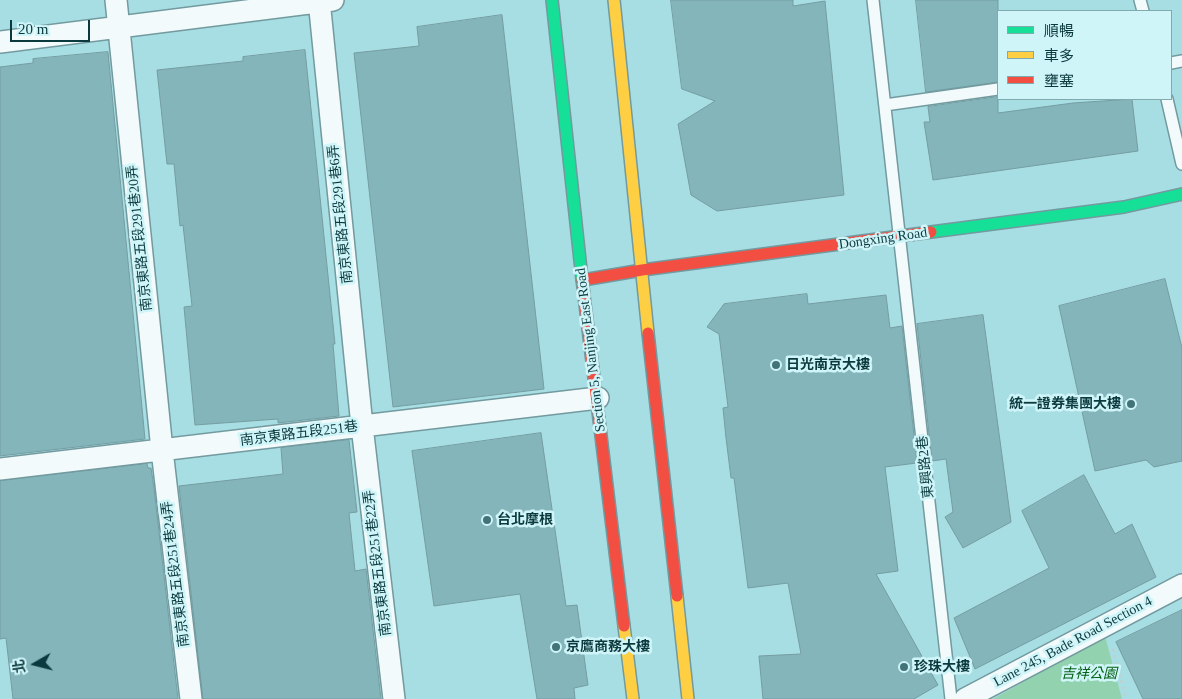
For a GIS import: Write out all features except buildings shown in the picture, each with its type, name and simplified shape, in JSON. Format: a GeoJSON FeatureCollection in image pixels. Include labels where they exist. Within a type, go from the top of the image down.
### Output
{"type":"FeatureCollection","features":[{"type":"Feature","properties":{"kind":"main road","name":"Section 5, Nanjing East Road"},"geometry":{"type":"LineString","coordinates":[[552,0],[633,699]]}},
{"type":"Feature","properties":{"kind":"main road"},"geometry":{"type":"LineString","coordinates":[[614,0],[688,699]]}},
{"type":"Feature","properties":{"kind":"main road","name":"Dongxing Road"},"geometry":{"type":"LineString","coordinates":[[583,280],[642,270],[1124,207],[1182,194]]}},
{"type":"Feature","properties":{"kind":"street","name":"南京東路五段291巷20弄"},"geometry":{"type":"LineString","coordinates":[[116,0],[162,450]]}},
{"type":"Feature","properties":{"kind":"street"},"geometry":{"type":"LineString","coordinates":[[0,42],[324,1]]}},
{"type":"Feature","properties":{"kind":"street","name":"南京東路五段291巷6弄"},"geometry":{"type":"LineString","coordinates":[[324,1],[362,426]]}},
{"type":"Feature","properties":{"kind":"street","name":"南京東路五段251巷"},"geometry":{"type":"LineString","coordinates":[[0,469],[598,398]]}},
{"type":"Feature","properties":{"kind":"street","name":"南京東路五段251巷22弄"},"geometry":{"type":"LineString","coordinates":[[362,426],[394,699]]}},
{"type":"Feature","properties":{"kind":"street","name":"南京東路五段251巷24弄"},"geometry":{"type":"LineString","coordinates":[[162,450],[191,699]]}},
{"type":"Feature","properties":{"kind":"street","name":"Lane 245, Bade Road Section 4"},"geometry":{"type":"LineString","coordinates":[[965,699],[1182,585]]}},
{"type":"Feature","properties":{"kind":"lane","name":"東興路2巷"},"geometry":{"type":"LineString","coordinates":[[873,0],[951,699]]}},
{"type":"Feature","properties":{"kind":"lane"},"geometry":{"type":"LineString","coordinates":[[885,105],[997,89]]}},
{"type":"Feature","properties":{"kind":"lane"},"geometry":{"type":"LineString","coordinates":[[1167,100],[1182,164]]}},
{"type":"Feature","properties":{"kind":"path"},"geometry":{"type":"LineString","coordinates":[[1106,624],[1126,699]]}},
{"type":"Feature","properties":{"kind":"green space","name":"吉祥公園"},"geometry":{"type":"Polygon","coordinates":[[[1105,636],[1122,699],[993,699],[1105,636]]]}},
{"type":"Feature","properties":{"kind":"traffic: fast"},"geometry":{"type":"LineString","coordinates":[[552,0],[582,279]]}},
{"type":"Feature","properties":{"kind":"traffic: fast"},"geometry":{"type":"LineString","coordinates":[[931,232],[1124,207],[1182,194]]}},
{"type":"Feature","properties":{"kind":"traffic: slow"},"geometry":{"type":"LineString","coordinates":[[614,0],[648,333]]}},
{"type":"Feature","properties":{"kind":"traffic: slow"},"geometry":{"type":"LineString","coordinates":[[677,596],[688,699]]}},
{"type":"Feature","properties":{"kind":"traffic: slow"},"geometry":{"type":"LineString","coordinates":[[624,626],[633,699]]}},
{"type":"Feature","properties":{"kind":"traffic: jam"},"geometry":{"type":"LineString","coordinates":[[583,280],[642,270],[931,232]]}},
{"type":"Feature","properties":{"kind":"traffic: jam"},"geometry":{"type":"LineString","coordinates":[[582,279],[624,626]]}},
{"type":"Feature","properties":{"kind":"traffic: jam"},"geometry":{"type":"LineString","coordinates":[[648,333],[677,596]]}},
{"type":"Feature","properties":{"kind":"place","name":"日光南京大樓"},"geometry":{"type":"Point","coordinates":[776,365]}},
{"type":"Feature","properties":{"kind":"place","name":"統一證券集團大樓"},"geometry":{"type":"Point","coordinates":[1131,404]}},
{"type":"Feature","properties":{"kind":"place","name":"台北摩根"},"geometry":{"type":"Point","coordinates":[487,520]}},
{"type":"Feature","properties":{"kind":"place","name":"京鷹商務大樓"},"geometry":{"type":"Point","coordinates":[556,647]}},
{"type":"Feature","properties":{"kind":"place","name":"珍珠大樓"},"geometry":{"type":"Point","coordinates":[904,667]}}]}
